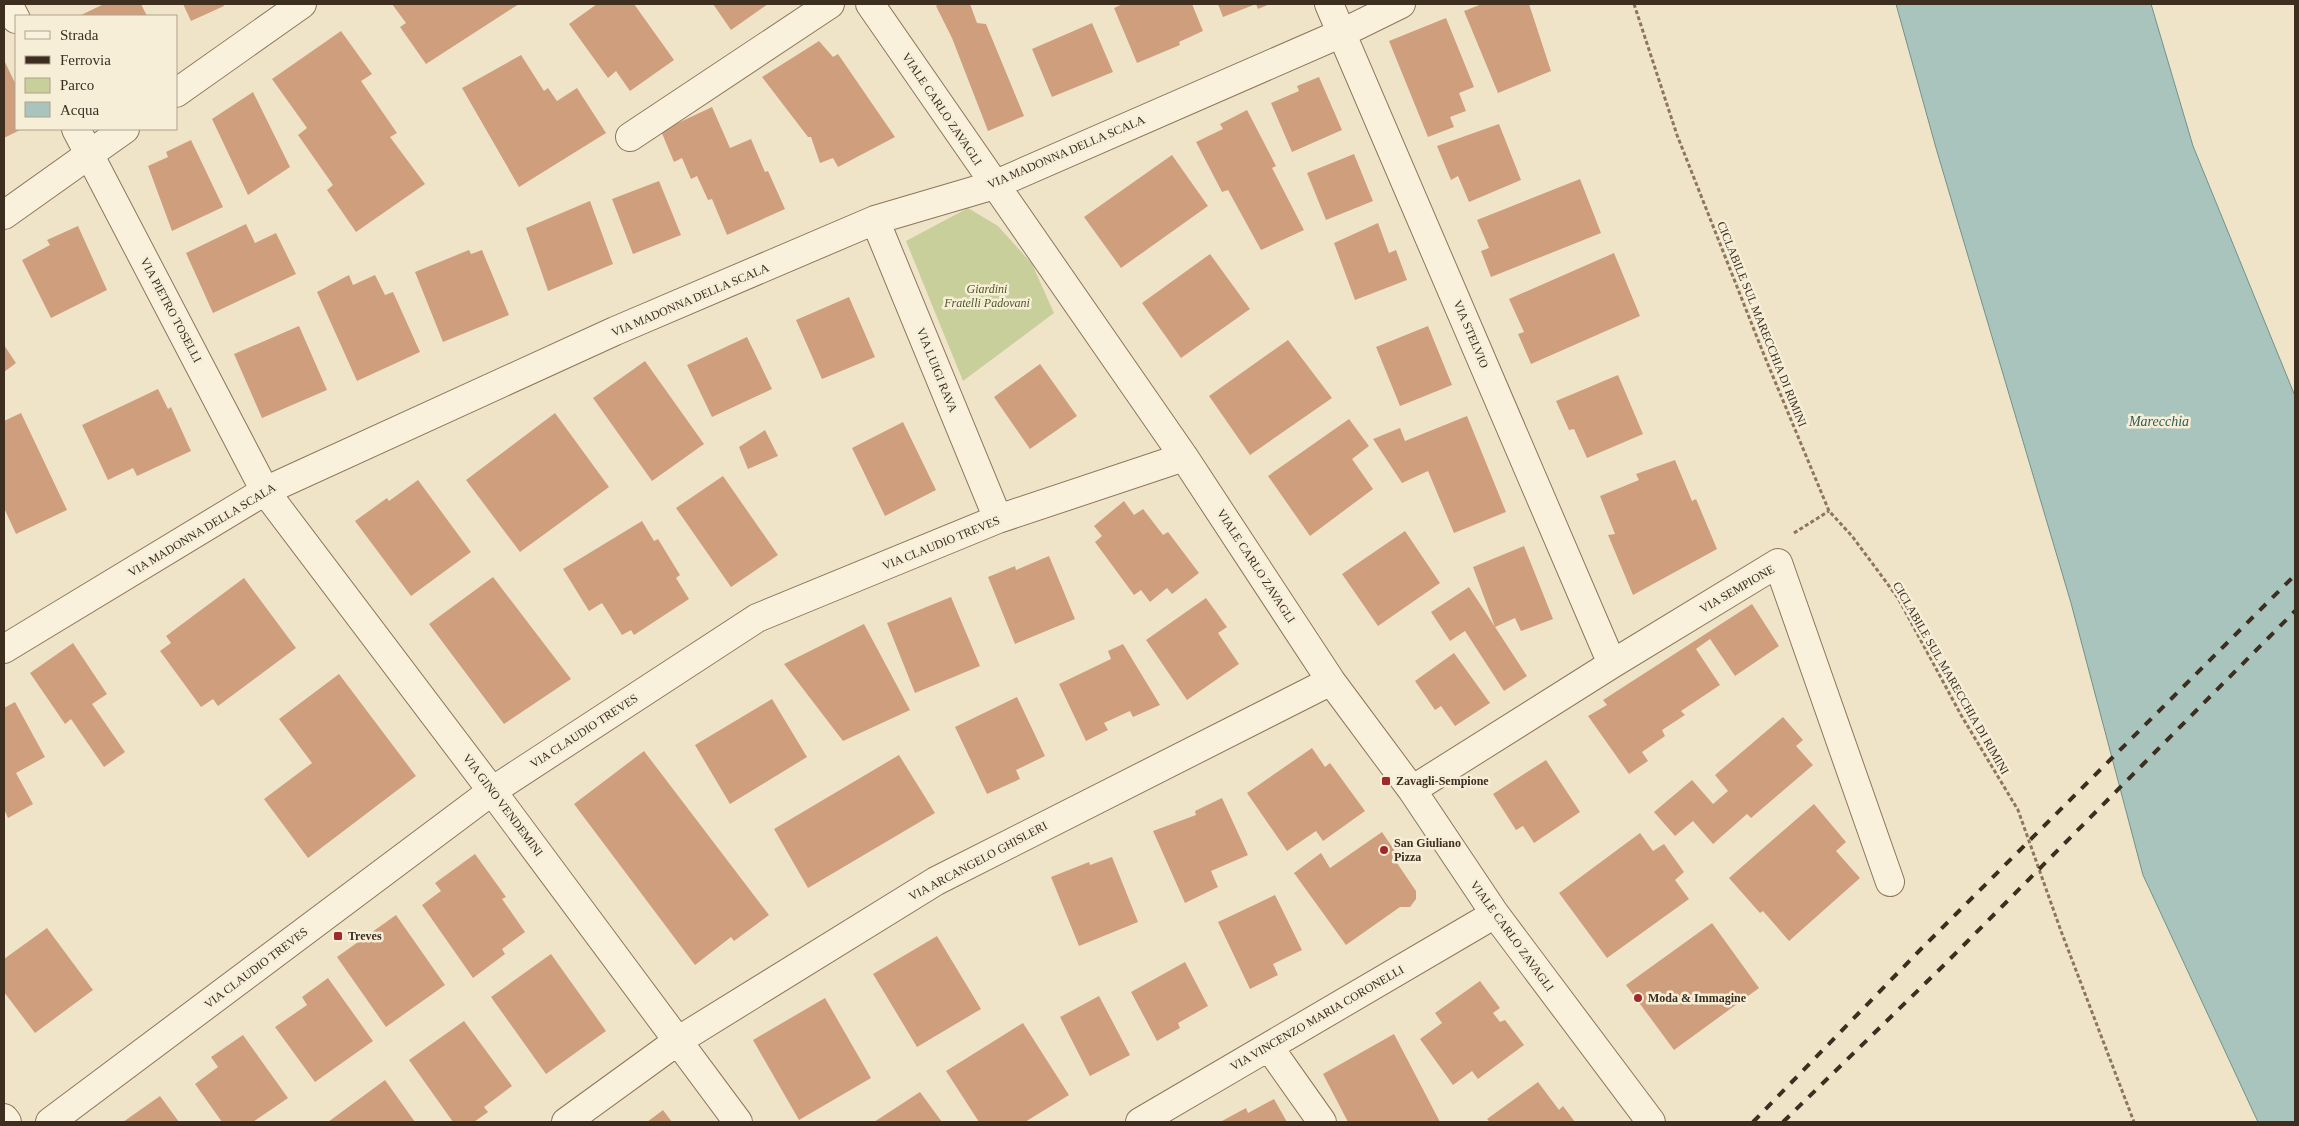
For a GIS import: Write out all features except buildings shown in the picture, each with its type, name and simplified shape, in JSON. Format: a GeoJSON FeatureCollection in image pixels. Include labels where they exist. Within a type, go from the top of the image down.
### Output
{"type":"FeatureCollection","features":[{"type":"Feature","properties":{"kind":"street"},"geometry":{"type":"LineString","coordinates":[[8,4],[15,17]]}},
{"type":"Feature","properties":{"kind":"street"},"geometry":{"type":"LineString","coordinates":[[178,92],[302,4]]}},
{"type":"Feature","properties":{"kind":"street"},"geometry":{"type":"LineString","coordinates":[[630,137],[830,4]]}},
{"type":"Feature","properties":{"kind":"street","name":"VIALE CARLO ZAVAGLI"},"geometry":{"type":"LineString","coordinates":[[870,4],[1184,457],[1331,680],[1412,790],[1495,914],[1651,1122]]}},
{"type":"Feature","properties":{"kind":"street","name":"VIA STELVIO"},"geometry":{"type":"LineString","coordinates":[[1329,4],[1612,664]]}},
{"type":"Feature","properties":{"kind":"street","name":"VIA MADONNA DELLA SCALA"},"geometry":{"type":"LineString","coordinates":[[4,649],[265,491],[616,331],[875,220],[994,185],[1342,33],[1401,4]]}},
{"type":"Feature","properties":{"kind":"street","name":"VIA PIETRO TOSELLI"},"geometry":{"type":"LineString","coordinates":[[77,130],[265,491]]}},
{"type":"Feature","properties":{"kind":"street"},"geometry":{"type":"LineString","coordinates":[[4,215],[124,130]]}},
{"type":"Feature","properties":{"kind":"street","name":"VIA LUIGI RAVA"},"geometry":{"type":"LineString","coordinates":[[875,220],[998,520]]}},
{"type":"Feature","properties":{"kind":"street","name":"VIA CLAUDIO TREVES"},"geometry":{"type":"LineString","coordinates":[[50,1122],[492,791],[757,618],[998,520],[1184,457]]}},
{"type":"Feature","properties":{"kind":"street","name":"VIA GINO VENDEMINI"},"geometry":{"type":"LineString","coordinates":[[265,491],[679,1040],[738,1122]]}},
{"type":"Feature","properties":{"kind":"street","name":"VIA SEMPIONE"},"geometry":{"type":"LineString","coordinates":[[1412,790],[1612,664],[1778,563],[1890,882]]}},
{"type":"Feature","properties":{"kind":"street","name":"VIA ARCANGELO GHISLERI"},"geometry":{"type":"LineString","coordinates":[[566,1122],[679,1040],[936,881],[1331,680]]}},
{"type":"Feature","properties":{"kind":"street","name":"VIA VINCENZO MARIA CORONELLI"},"geometry":{"type":"LineString","coordinates":[[1140,1122],[1495,914]]}},
{"type":"Feature","properties":{"kind":"street"},"geometry":{"type":"LineString","coordinates":[[1269,1047],[1322,1122]]}},
{"type":"Feature","properties":{"kind":"street"},"geometry":{"type":"LineString","coordinates":[[4,1118],[7,1122]]}},
{"type":"Feature","properties":{"kind":"path","name":"CICLABILE SUL MARECCHIA DI RIMINI"},"geometry":{"type":"LineString","coordinates":[[1634,4],[1677,135],[1764,355],[1829,511],[1852,536],[1898,598],[1961,715],[2018,810],[2061,932],[2134,1122]]}},
{"type":"Feature","properties":{"kind":"path"},"geometry":{"type":"LineString","coordinates":[[1788,536],[1829,511]]}},
{"type":"Feature","properties":{"kind":"green space","name":"Giardini Fratelli Padovani"},"geometry":{"type":"Polygon","coordinates":[[[968,208],[998,226],[1032,264],[1054,313],[963,381],[906,241],[968,208]]]}},
{"type":"Feature","properties":{"kind":"water","name":"Marecchia"},"geometry":{"type":"Polygon","coordinates":[[[1896,4],[2151,4],[2193,146],[2295,396],[2295,1122],[2258,1122],[2143,875],[2071,603],[1936,148],[1896,4]]]}},
{"type":"Feature","properties":{"kind":"railway"},"geometry":{"type":"LineString","coordinates":[[1753,1122],[1921,949],[2295,575]]}},
{"type":"Feature","properties":{"kind":"railway"},"geometry":{"type":"LineString","coordinates":[[1783,1122],[1942,967],[2295,611]]}},
{"type":"Feature","properties":{"kind":"place","name":"Zavagli-Sempione"},"geometry":{"type":"Point","coordinates":[1386,781]}},
{"type":"Feature","properties":{"kind":"place","name":"San Giuliano Pizza"},"geometry":{"type":"Point","coordinates":[1384,850]}},
{"type":"Feature","properties":{"kind":"place","name":"Treves"},"geometry":{"type":"Point","coordinates":[338,936]}},
{"type":"Feature","properties":{"kind":"place","name":"Moda & Immagine"},"geometry":{"type":"Point","coordinates":[1638,998]}}]}
